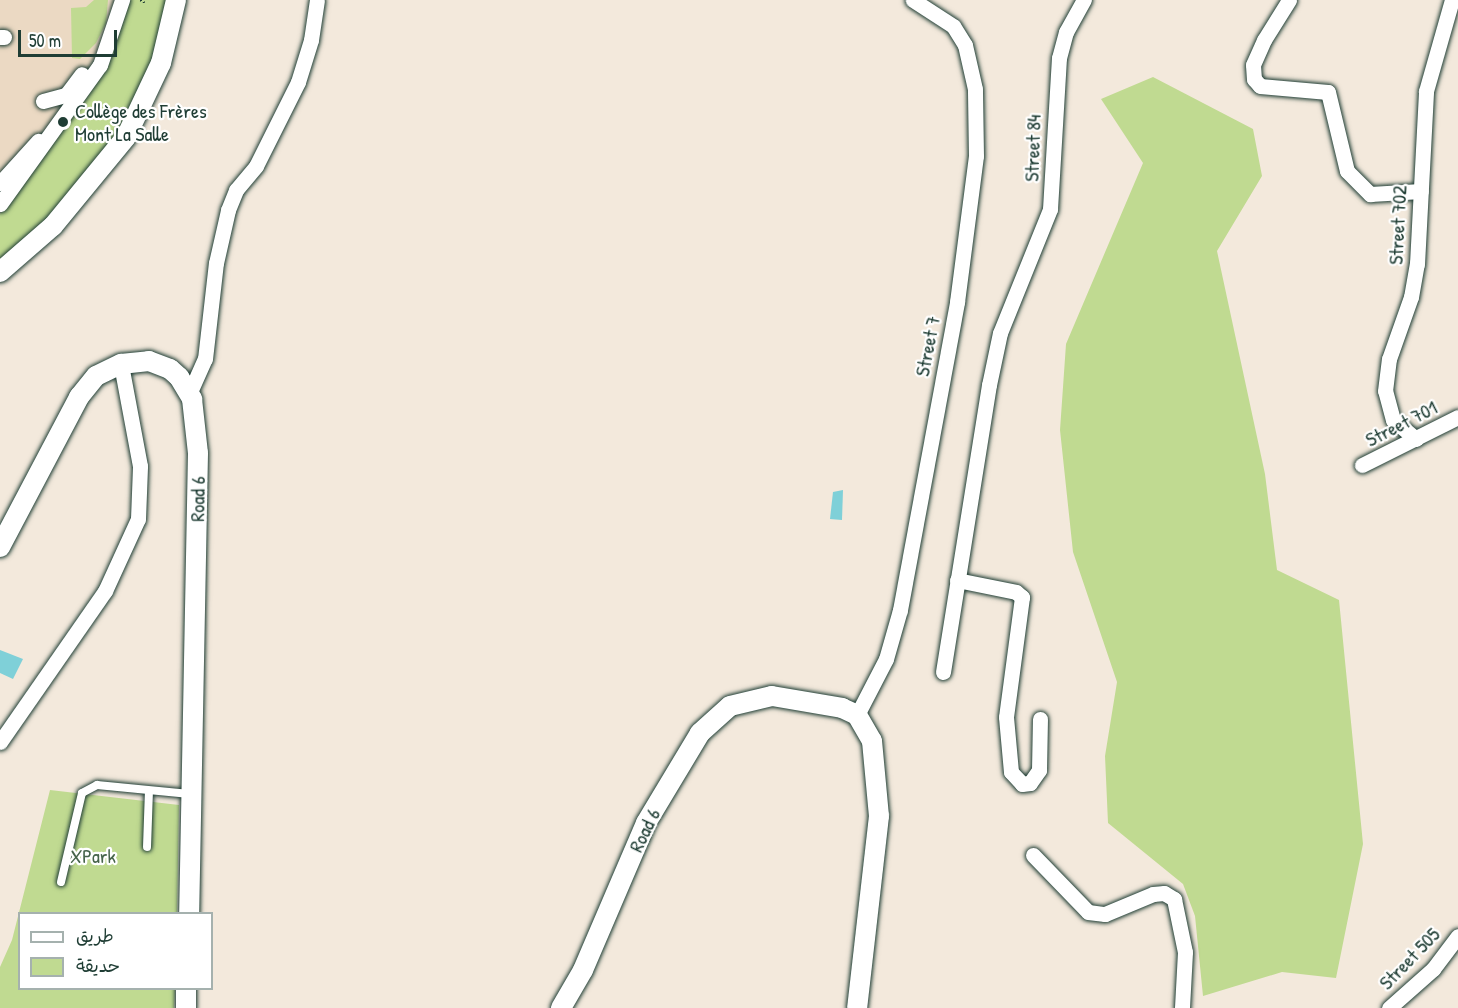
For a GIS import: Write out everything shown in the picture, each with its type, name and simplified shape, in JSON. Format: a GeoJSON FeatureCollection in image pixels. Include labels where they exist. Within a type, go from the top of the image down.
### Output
{"type":"FeatureCollection","features":[{"type":"Feature","properties":{"kind":"street"},"geometry":{"type":"LineString","coordinates":[[0,204],[100,65],[114,30],[122,0]]}},
{"type":"Feature","properties":{"kind":"street"},"geometry":{"type":"LineString","coordinates":[[190,392],[205,359],[216,263],[228,210],[236,190],[256,166],[298,82],[311,40],[317,0]]}},
{"type":"Feature","properties":{"kind":"street","name":"Street 7"},"geometry":{"type":"LineString","coordinates":[[857,715],[886,659],[900,610],[957,302],[977,147],[975,89],[965,45],[953,26],[913,0]]}},
{"type":"Feature","properties":{"kind":"street","name":"Street 84"},"geometry":{"type":"LineString","coordinates":[[943,672],[989,386],[1000,333],[1016,296],[1032,247],[1050,209],[1059,58],[1066,32],[1084,0]]}},
{"type":"Feature","properties":{"kind":"street"},"geometry":{"type":"LineString","coordinates":[[1288,0],[1264,40],[1253,65],[1254,79],[1260,86],[1328,92],[1347,171],[1370,194],[1421,191]]}},
{"type":"Feature","properties":{"kind":"street","name":"Street 702"},"geometry":{"type":"LineString","coordinates":[[1416,439],[1393,420],[1385,392],[1389,359],[1414,284],[1426,91],[1452,0]]}},
{"type":"Feature","properties":{"kind":"street"},"geometry":{"type":"LineString","coordinates":[[0,272],[53,226],[126,136],[158,72],[179,1]]}},
{"type":"Feature","properties":{"kind":"street"},"geometry":{"type":"LineString","coordinates":[[43,101],[66,95],[114,30]]}},
{"type":"Feature","properties":{"kind":"street"},"geometry":{"type":"LineString","coordinates":[[0,183],[32,147],[54,132]]}},
{"type":"Feature","properties":{"kind":"street"},"geometry":{"type":"LineString","coordinates":[[0,548],[80,397],[96,376],[121,364],[158,363],[179,376],[190,392]]}},
{"type":"Feature","properties":{"kind":"street"},"geometry":{"type":"LineString","coordinates":[[0,742],[105,591],[138,519],[140,466],[121,364]]}},
{"type":"Feature","properties":{"kind":"street","name":"Road 6"},"geometry":{"type":"LineString","coordinates":[[189,912],[198,453],[190,392]]}},
{"type":"Feature","properties":{"kind":"street","name":"Street 701"},"geometry":{"type":"LineString","coordinates":[[1362,465],[1458,417]]}},
{"type":"Feature","properties":{"kind":"street"},"geometry":{"type":"LineString","coordinates":[[957,580],[1016,592],[1022,597],[1006,717],[1011,772],[1022,784],[1036,778],[1039,770],[1036,753],[1040,719]]}},
{"type":"Feature","properties":{"kind":"street","name":"Road 6"},"geometry":{"type":"LineString","coordinates":[[561,1008],[583,970],[646,824],[700,733],[730,706],[772,696],[819,702],[857,715]]}},
{"type":"Feature","properties":{"kind":"street"},"geometry":{"type":"LineString","coordinates":[[857,715],[872,741],[879,795],[857,1008]]}},
{"type":"Feature","properties":{"kind":"street"},"geometry":{"type":"LineString","coordinates":[[1033,855],[1088,912],[1105,914],[1153,894],[1164,893],[1174,899],[1185,952],[1182,1008]]}},
{"type":"Feature","properties":{"kind":"street","name":"Street 505"},"geometry":{"type":"LineString","coordinates":[[1389,1008],[1432,969],[1458,936]]}},
{"type":"Feature","properties":{"kind":"street"},"geometry":{"type":"LineString","coordinates":[[186,990],[186,1008]]}},
{"type":"Feature","properties":{"kind":"lane"},"geometry":{"type":"LineString","coordinates":[[61,882],[82,793],[97,785],[190,794]]}},
{"type":"Feature","properties":{"kind":"lane"},"geometry":{"type":"LineString","coordinates":[[147,847],[149,791]]}},
{"type":"Feature","properties":{"kind":"shaded area","name":"Collège des Frères Mont La Salle"},"geometry":{"type":"Polygon","coordinates":[[[0,0],[171,0],[0,264],[0,0]]]}},
{"type":"Feature","properties":{"kind":"green space"},"geometry":{"type":"Polygon","coordinates":[[[94,0],[108,0],[106,23],[96,43],[80,59],[72,58],[71,8],[86,7],[94,0]]]}},
{"type":"Feature","properties":{"kind":"green space"},"geometry":{"type":"Polygon","coordinates":[[[122,0],[171,0],[145,90],[78,191],[0,264],[0,214],[86,95],[122,0]]]}},
{"type":"Feature","properties":{"kind":"green space"},"geometry":{"type":"Polygon","coordinates":[[[1153,77],[1253,129],[1262,176],[1217,251],[1265,474],[1277,570],[1339,600],[1363,844],[1336,978],[1282,972],[1203,996],[1195,916],[1183,884],[1108,823],[1105,756],[1117,682],[1073,552],[1060,430],[1066,344],[1143,163],[1101,99],[1153,77]]]}},
{"type":"Feature","properties":{"kind":"green space","name":"XPark"},"geometry":{"type":"Polygon","coordinates":[[[50,790],[179,805],[177,912],[19,912],[50,790]]]}},
{"type":"Feature","properties":{"kind":"green space","name":"XPark"},"geometry":{"type":"Polygon","coordinates":[[[18,916],[18,990],[175,990],[174,1008],[0,1008],[0,967],[12,940],[18,916]]]}},
{"type":"Feature","properties":{"kind":"water"},"geometry":{"type":"Polygon","coordinates":[[[843,490],[842,520],[830,519],[833,492],[843,490]]]}},
{"type":"Feature","properties":{"kind":"water"},"geometry":{"type":"Polygon","coordinates":[[[0,650],[23,659],[13,679],[0,673],[0,650]]]}},
{"type":"Feature","properties":{"kind":"place","name":"Collège des Frères Mont La Salle"},"geometry":{"type":"Point","coordinates":[63,122]}}]}
